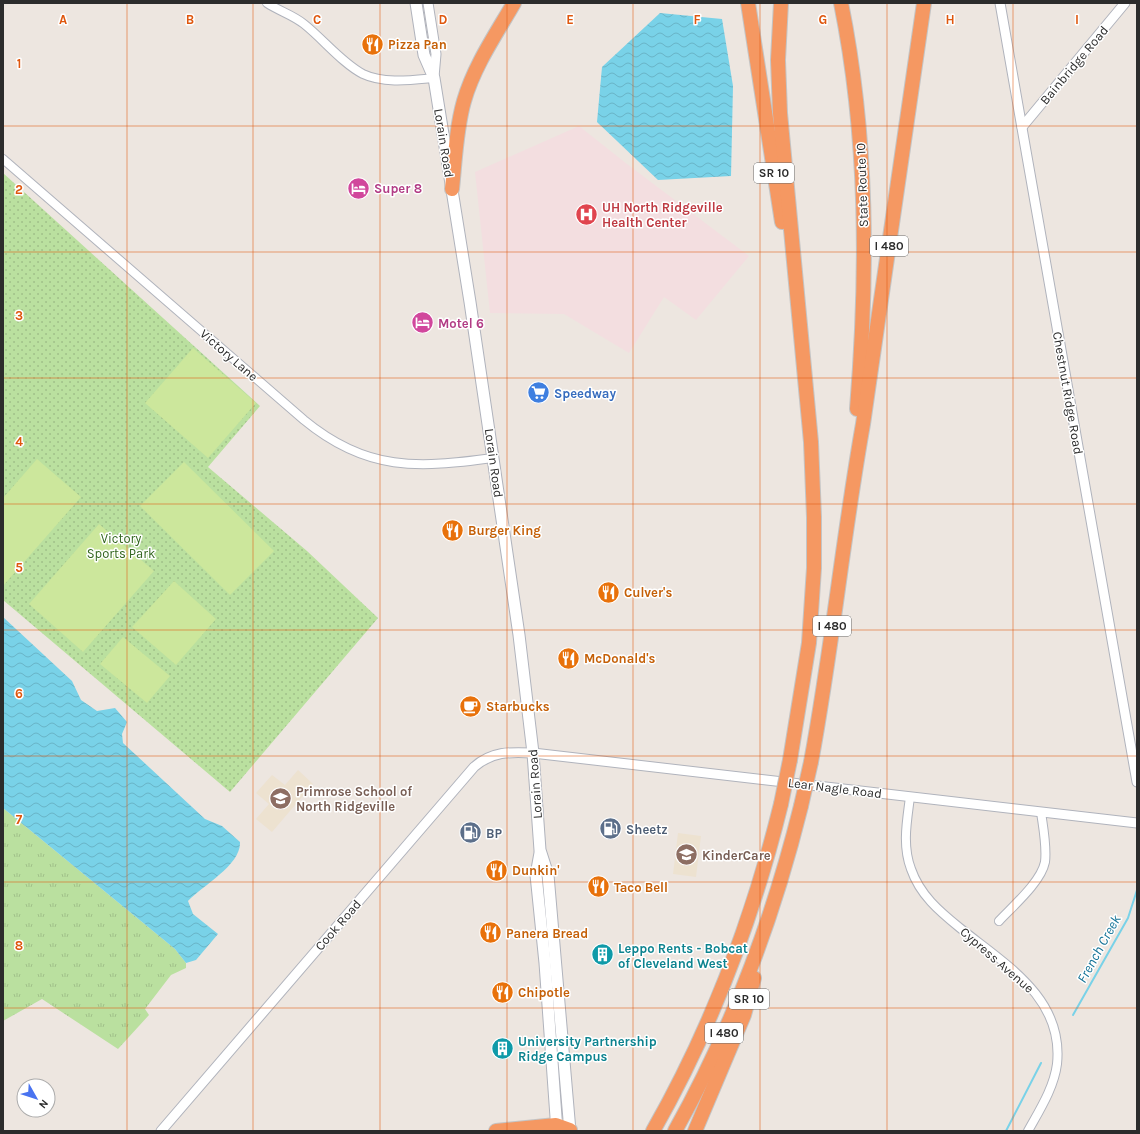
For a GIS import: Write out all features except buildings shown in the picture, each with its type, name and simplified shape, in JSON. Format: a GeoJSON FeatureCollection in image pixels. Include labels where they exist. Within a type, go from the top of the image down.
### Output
{"type":"FeatureCollection","features":[{"type":"Feature","properties":{"kind":"highway"},"geometry":{"type":"LineString","coordinates":[[452,189],[458,127],[467,92],[476,72],[514,3]]}},
{"type":"Feature","properties":{"kind":"highway","name":"SR 10"},"geometry":{"type":"LineString","coordinates":[[748,3],[801,343]]}},
{"type":"Feature","properties":{"kind":"highway","name":"I 480"},"geometry":{"type":"LineString","coordinates":[[653,1131],[689,1062],[725,980],[755,897],[781,804],[806,668],[814,568],[812,460],[780,113],[778,54],[781,3]]}},
{"type":"Feature","properties":{"kind":"highway","name":"State Route 10"},"geometry":{"type":"LineString","coordinates":[[842,3],[856,96],[862,159],[864,217],[861,344],[851,489]]}},
{"type":"Feature","properties":{"kind":"highway","name":"I 480"},"geometry":{"type":"LineString","coordinates":[[674,1131],[727,1026],[764,931],[786,864],[811,762],[827,663],[851,489],[863,424],[924,3]]}},
{"type":"Feature","properties":{"kind":"highway","name":"SR 10"},"geometry":{"type":"LineString","coordinates":[[695,1131],[750,998],[764,931]]}},
{"type":"Feature","properties":{"kind":"highway"},"geometry":{"type":"LineString","coordinates":[[496,1131],[564,1130]]}},
{"type":"Feature","properties":{"kind":"main road","name":"Lorain Road"},"geometry":{"type":"LineString","coordinates":[[416,3],[424,55],[434,78],[519,635],[533,753],[540,850],[548,875],[564,1130]]}},
{"type":"Feature","properties":{"kind":"street"},"geometry":{"type":"LineString","coordinates":[[267,3],[305,25],[352,66],[364,74],[397,80],[434,78]]}},
{"type":"Feature","properties":{"kind":"street","name":"Lorain Road"},"geometry":{"type":"LineString","coordinates":[[428,3],[436,54],[434,78]]}},
{"type":"Feature","properties":{"kind":"street","name":"Chestnut Ridge Road"},"geometry":{"type":"LineString","coordinates":[[1000,3],[1137,782]]}},
{"type":"Feature","properties":{"kind":"street","name":"Bainbridge Road"},"geometry":{"type":"LineString","coordinates":[[1022,128],[1125,3]]}},
{"type":"Feature","properties":{"kind":"street","name":"Victory Lane"},"geometry":{"type":"LineString","coordinates":[[3,159],[301,418],[328,438],[363,455],[403,464],[438,465],[493,458]]}},
{"type":"Feature","properties":{"kind":"street","name":"Cook Road"},"geometry":{"type":"LineString","coordinates":[[161,1131],[474,766],[487,756],[504,752],[533,753]]}},
{"type":"Feature","properties":{"kind":"street","name":"Lear Nagle Road"},"geometry":{"type":"LineString","coordinates":[[533,753],[1137,823]]}},
{"type":"Feature","properties":{"kind":"street","name":"Cypress Avenue"},"geometry":{"type":"LineString","coordinates":[[910,797],[906,845],[911,868],[920,889],[941,913],[1027,982],[1043,1001],[1055,1032],[1056,1065],[1046,1096],[1028,1131]]}},
{"type":"Feature","properties":{"kind":"street"},"geometry":{"type":"LineString","coordinates":[[1000,921],[1042,871],[1045,857],[1041,812]]}},
{"type":"Feature","properties":{"kind":"shaded area","name":"UH North Ridgeville Health Center"},"geometry":{"type":"Polygon","coordinates":[[[579,126],[749,256],[696,320],[664,297],[629,353],[564,314],[490,313],[475,172],[579,126]]]}},
{"type":"Feature","properties":{"kind":"shaded area","name":"Primrose School of North Ridgeville"},"geometry":{"type":"Polygon","coordinates":[[[298,770],[313,784],[272,832],[256,819],[269,804],[256,793],[272,775],[285,785],[298,770]]]}},
{"type":"Feature","properties":{"kind":"shaded area","name":"KinderCare"},"geometry":{"type":"Polygon","coordinates":[[[678,833],[701,836],[696,877],[673,874],[678,833]]]}},
{"type":"Feature","properties":{"kind":"green space","name":"Victory Sports Park"},"geometry":{"type":"Polygon","coordinates":[[[3,173],[260,406],[208,467],[307,551],[378,618],[230,792],[3,600],[3,173]]]}},
{"type":"Feature","properties":{"kind":"green space"},"geometry":{"type":"Polygon","coordinates":[[[193,348],[256,403],[208,458],[145,403],[193,348]]]}},
{"type":"Feature","properties":{"kind":"green space"},"geometry":{"type":"Polygon","coordinates":[[[37,459],[81,497],[3,586],[3,498],[37,459]]]}},
{"type":"Feature","properties":{"kind":"green space"},"geometry":{"type":"Polygon","coordinates":[[[184,462],[274,551],[230,595],[140,506],[184,462]]]}},
{"type":"Feature","properties":{"kind":"green space"},"geometry":{"type":"Polygon","coordinates":[[[99,524],[154,571],[83,652],[29,604],[99,524]]]}},
{"type":"Feature","properties":{"kind":"green space"},"geometry":{"type":"Polygon","coordinates":[[[174,581],[216,619],[176,665],[132,627],[174,581]]]}},
{"type":"Feature","properties":{"kind":"green space"},"geometry":{"type":"Polygon","coordinates":[[[123,637],[170,676],[147,703],[100,664],[123,637]]]}},
{"type":"Feature","properties":{"kind":"green space"},"geometry":{"type":"Polygon","coordinates":[[[3,808],[175,949],[186,963],[186,968],[171,975],[145,1009],[149,1015],[118,1049],[42,999],[3,1021],[3,808]]]}},
{"type":"Feature","properties":{"kind":"water"},"geometry":{"type":"Polygon","coordinates":[[[660,13],[722,19],[733,86],[731,176],[658,180],[597,122],[602,67],[660,13]]]}},
{"type":"Feature","properties":{"kind":"water"},"geometry":{"type":"Polygon","coordinates":[[[3,617],[72,681],[81,700],[97,711],[115,708],[127,722],[122,734],[123,743],[205,819],[222,826],[240,842],[239,850],[228,867],[188,901],[193,914],[218,934],[196,960],[186,963],[175,949],[3,808],[3,617]]]}},
{"type":"Feature","properties":{"kind":"waterway","name":"French Creek"},"geometry":{"type":"LineString","coordinates":[[1073,1015],[1128,918],[1137,890]]}},
{"type":"Feature","properties":{"kind":"waterway","name":"French Creek"},"geometry":{"type":"LineString","coordinates":[[1006,1131],[1041,1063]]}},
{"type":"Feature","properties":{"kind":"place","name":"Pizza Pan"},"geometry":{"type":"Point","coordinates":[373,44]}},
{"type":"Feature","properties":{"kind":"place","name":"Super 8"},"geometry":{"type":"Point","coordinates":[358,188]}},
{"type":"Feature","properties":{"kind":"place","name":"UH North Ridgeville Health Center"},"geometry":{"type":"Point","coordinates":[586,214]}},
{"type":"Feature","properties":{"kind":"place","name":"Motel 6"},"geometry":{"type":"Point","coordinates":[423,323]}},
{"type":"Feature","properties":{"kind":"place","name":"Speedway"},"geometry":{"type":"Point","coordinates":[539,393]}},
{"type":"Feature","properties":{"kind":"place","name":"Burger King"},"geometry":{"type":"Point","coordinates":[452,530]}},
{"type":"Feature","properties":{"kind":"place","name":"Culver's"},"geometry":{"type":"Point","coordinates":[608,592]}},
{"type":"Feature","properties":{"kind":"place","name":"McDonald's"},"geometry":{"type":"Point","coordinates":[568,658]}},
{"type":"Feature","properties":{"kind":"place","name":"Starbucks"},"geometry":{"type":"Point","coordinates":[471,706]}},
{"type":"Feature","properties":{"kind":"place","name":"Primrose School of North Ridgeville"},"geometry":{"type":"Point","coordinates":[281,798]}},
{"type":"Feature","properties":{"kind":"place","name":"Sheetz"},"geometry":{"type":"Point","coordinates":[610,829]}},
{"type":"Feature","properties":{"kind":"place","name":"BP"},"geometry":{"type":"Point","coordinates":[471,833]}},
{"type":"Feature","properties":{"kind":"place","name":"KinderCare"},"geometry":{"type":"Point","coordinates":[687,855]}},
{"type":"Feature","properties":{"kind":"place","name":"Dunkin'"},"geometry":{"type":"Point","coordinates":[496,870]}},
{"type":"Feature","properties":{"kind":"place","name":"Taco Bell"},"geometry":{"type":"Point","coordinates":[598,887]}},
{"type":"Feature","properties":{"kind":"place","name":"Panera Bread"},"geometry":{"type":"Point","coordinates":[490,933]}},
{"type":"Feature","properties":{"kind":"place","name":"Leppo Rents - Bobcat of Cleveland West"},"geometry":{"type":"Point","coordinates":[603,955]}},
{"type":"Feature","properties":{"kind":"place","name":"Chipotle"},"geometry":{"type":"Point","coordinates":[502,992]}},
{"type":"Feature","properties":{"kind":"place","name":"University Partnership Ridge Campus"},"geometry":{"type":"Point","coordinates":[503,1048]}}]}
